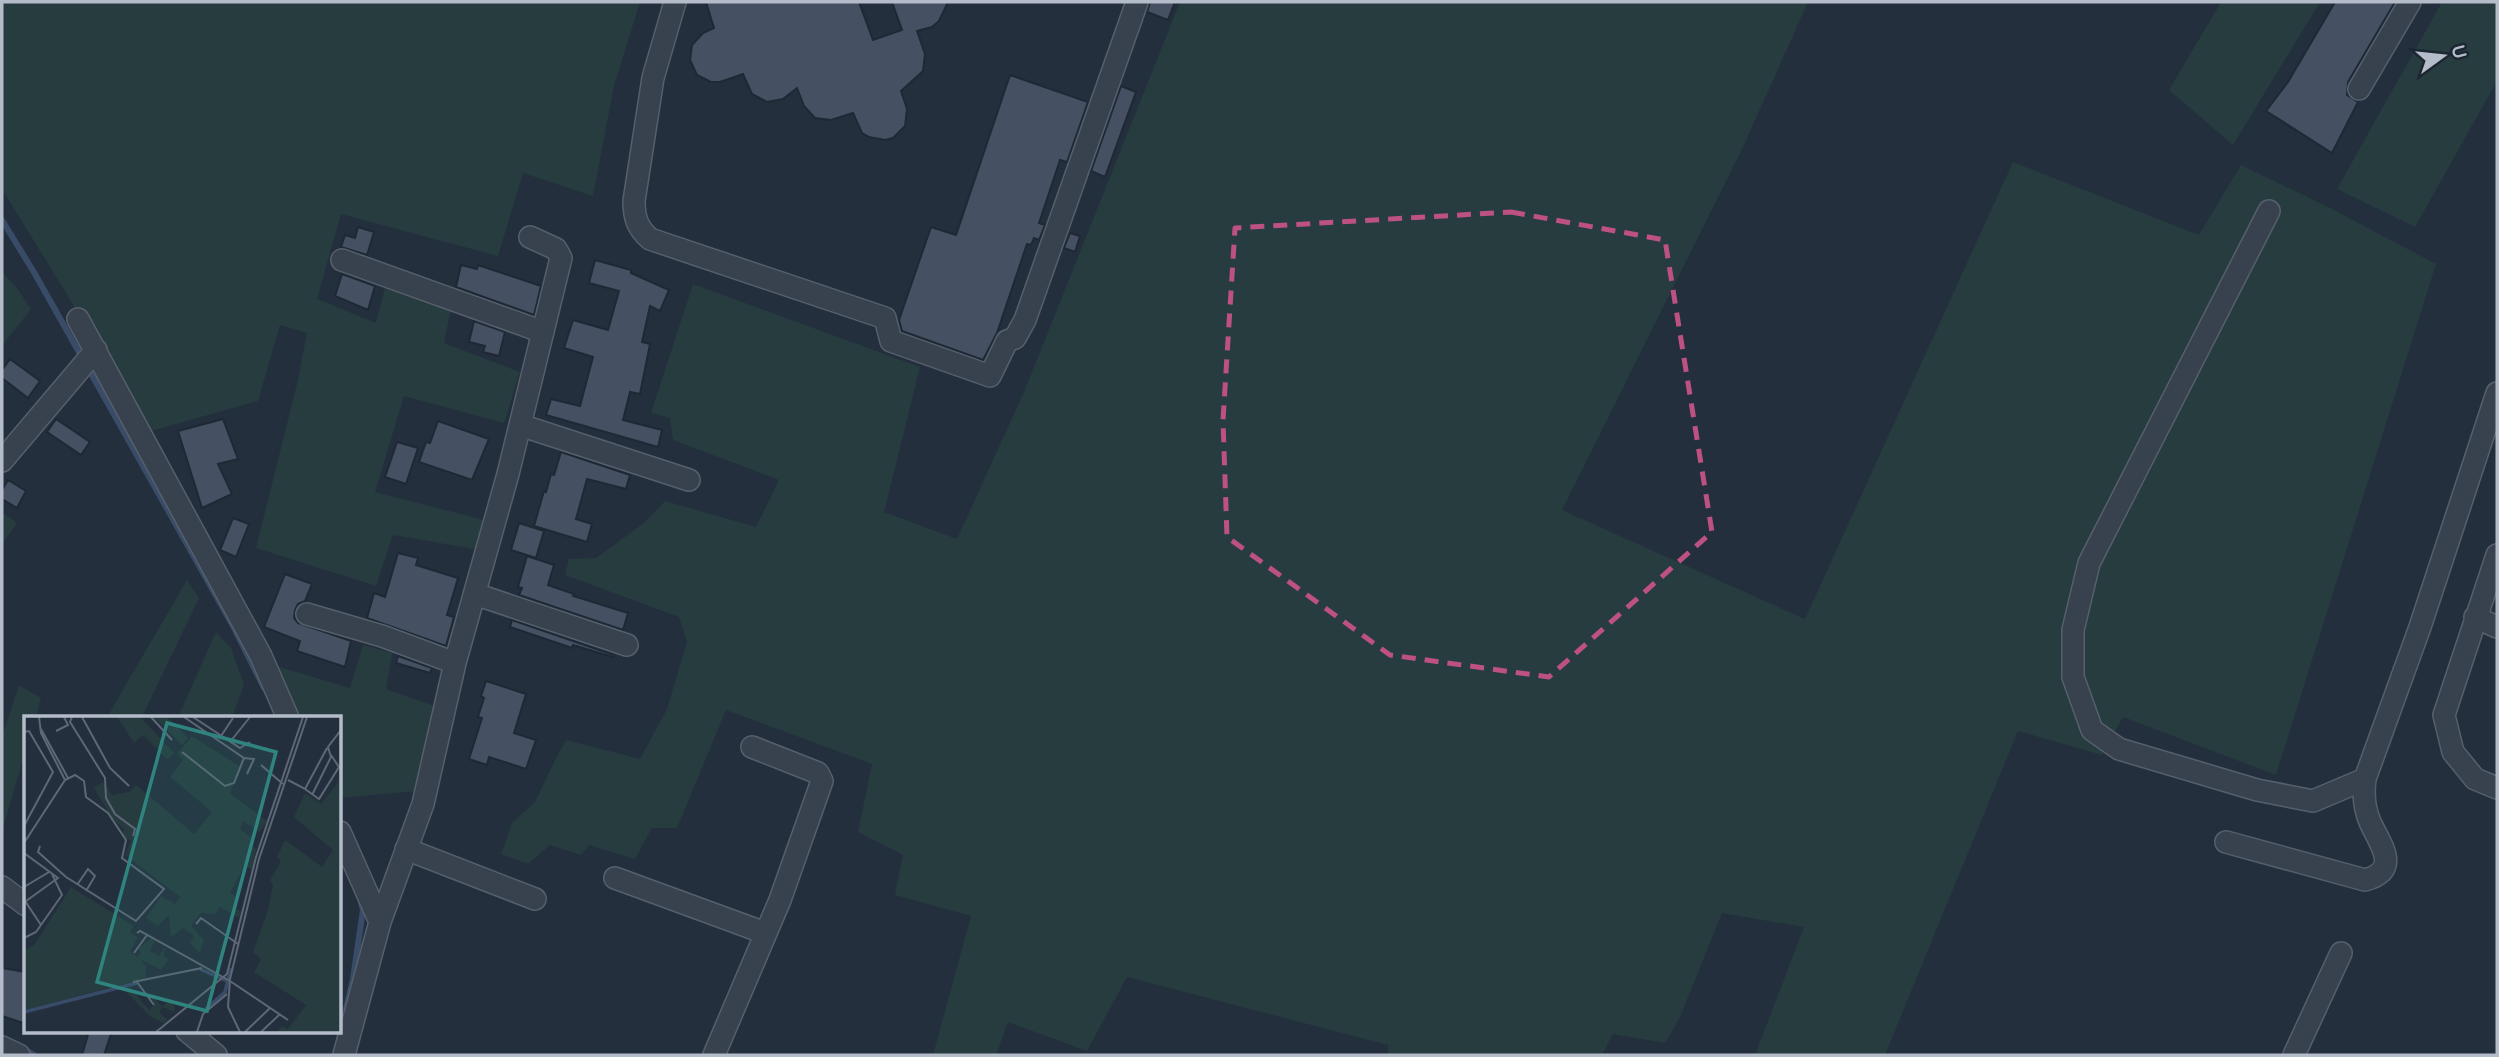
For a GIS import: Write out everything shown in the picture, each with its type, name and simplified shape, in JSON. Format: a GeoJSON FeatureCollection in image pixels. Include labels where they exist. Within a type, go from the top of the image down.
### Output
{"type":"FeatureCollection","features":[{"type":"Feature","properties":{"kind":"street"},"geometry":{"type":"LineString","coordinates":[[675,2],[653,78],[636,188],[634,216],[639,229],[650,239],[885,318],[891,341],[990,376],[1007,341],[1014,338],[1025,320],[1137,2]]}},
{"type":"Feature","properties":{"kind":"street"},"geometry":{"type":"LineString","coordinates":[[2359,89],[2410,2]]}},
{"type":"Feature","properties":{"kind":"street"},"geometry":{"type":"LineString","coordinates":[[2269,211],[2089,563],[2073,631],[2073,677],[2092,730],[2119,748],[2257,790],[2313,801],[2365,779]]}},
{"type":"Feature","properties":{"kind":"street"},"geometry":{"type":"LineString","coordinates":[[344,1055],[380,922],[423,804],[455,663],[520,425],[561,256],[556,248],[530,237]]}},
{"type":"Feature","properties":{"kind":"street"},"geometry":{"type":"LineString","coordinates":[[342,260],[543,332]]}},
{"type":"Feature","properties":{"kind":"street"},"geometry":{"type":"LineString","coordinates":[[78,319],[261,656],[287,716]]}},
{"type":"Feature","properties":{"kind":"street"},"geometry":{"type":"LineString","coordinates":[[2,461],[96,350]]}},
{"type":"Feature","properties":{"kind":"street"},"geometry":{"type":"LineString","coordinates":[[2226,842],[2365,880],[2376,877],[2383,870],[2386,858],[2384,846],[2365,808],[2365,779],[2420,626],[2497,393]]}},
{"type":"Feature","properties":{"kind":"street"},"geometry":{"type":"LineString","coordinates":[[520,425],[689,480]]}},
{"type":"Feature","properties":{"kind":"street"},"geometry":{"type":"LineString","coordinates":[[2497,555],[2444,715],[2453,752],[2475,779],[2497,788]]}},
{"type":"Feature","properties":{"kind":"street"},"geometry":{"type":"LineString","coordinates":[[475,594],[627,645]]}},
{"type":"Feature","properties":{"kind":"street"},"geometry":{"type":"LineString","coordinates":[[307,614],[382,636],[455,663]]}},
{"type":"Feature","properties":{"kind":"street"},"geometry":{"type":"LineString","coordinates":[[2475,617],[2497,626]]}},
{"type":"Feature","properties":{"kind":"street"},"geometry":{"type":"LineString","coordinates":[[714,1055],[765,933],[822,781],[818,773],[752,747]]}},
{"type":"Feature","properties":{"kind":"street"},"geometry":{"type":"LineString","coordinates":[[341,834],[380,922]]}},
{"type":"Feature","properties":{"kind":"street"},"geometry":{"type":"LineString","coordinates":[[406,849],[535,899]]}},
{"type":"Feature","properties":{"kind":"street"},"geometry":{"type":"LineString","coordinates":[[615,878],[765,933]]}},
{"type":"Feature","properties":{"kind":"street"},"geometry":{"type":"LineString","coordinates":[[2,887],[24,904]]}},
{"type":"Feature","properties":{"kind":"street"},"geometry":{"type":"LineString","coordinates":[[2294,1055],[2341,953]]}},
{"type":"Feature","properties":{"kind":"street"},"geometry":{"type":"LineString","coordinates":[[188,1032],[216,1055]]}},
{"type":"Feature","properties":{"kind":"street"},"geometry":{"type":"LineString","coordinates":[[2,1048],[19,1055]]}},
{"type":"Feature","properties":{"kind":"highlighted area"},"geometry":{"type":"Polygon","coordinates":[[[1511,212],[1665,240],[1712,532],[1549,677],[1390,655],[1227,537],[1223,420],[1235,228],[1511,212]]]}},
{"type":"Feature","properties":{"kind":"green space"},"geometry":{"type":"Polygon","coordinates":[[[2,2],[640,2],[614,86],[593,196],[523,173],[498,256],[341,214],[317,299],[376,323],[386,284],[451,308],[444,343],[520,372],[504,423],[404,396],[375,492],[488,521],[480,550],[393,535],[376,586],[256,548],[307,333],[280,325],[258,401],[151,431],[2,189],[2,2]]]}},
{"type":"Feature","properties":{"kind":"green space"},"geometry":{"type":"Polygon","coordinates":[[[1180,2],[1808,2],[1743,147],[1562,510],[1805,619],[2013,162],[2199,235],[2241,165],[2436,264],[2276,775],[2123,717],[2102,755],[2018,731],[1885,1055],[1755,1055],[1804,927],[1722,913],[1680,1017],[1665,1043],[1613,1034],[1602,1055],[1388,1055],[1388,1045],[1127,977],[1087,1051],[1008,1022],[996,1055],[933,1055],[971,916],[895,895],[903,855],[858,832],[872,764],[726,710],[677,828],[652,828],[635,859],[589,845],[581,855],[550,845],[528,864],[501,854],[512,823],[535,802],[566,740],[640,759],[667,709],[687,642],[679,617],[565,575],[569,559],[596,558],[644,523],[665,501],[756,527],[779,480],[673,440],[670,418],[651,413],[693,284],[920,367],[884,512],[957,539],[1024,392],[1180,2]]]}},
{"type":"Feature","properties":{"kind":"green space"},"geometry":{"type":"Polygon","coordinates":[[[2221,2],[2320,2],[2233,145],[2169,90],[2221,2]]]}},
{"type":"Feature","properties":{"kind":"green space"},"geometry":{"type":"Polygon","coordinates":[[[2442,2],[2497,2],[2497,81],[2415,227],[2337,189],[2442,2]]]}},
{"type":"Feature","properties":{"kind":"green space"},"geometry":{"type":"Polygon","coordinates":[[[2,272],[31,309],[2,346],[2,272]]]}},
{"type":"Feature","properties":{"kind":"green space"},"geometry":{"type":"Polygon","coordinates":[[[2,512],[17,523],[2,544],[2,512]]]}},
{"type":"Feature","properties":{"kind":"green space"},"geometry":{"type":"Polygon","coordinates":[[[187,580],[199,598],[142,716],[108,716],[187,580]]]}},
{"type":"Feature","properties":{"kind":"green space"},"geometry":{"type":"Polygon","coordinates":[[[216,632],[231,648],[244,685],[232,716],[178,716],[216,632]]]}},
{"type":"Feature","properties":{"kind":"green space"},"geometry":{"type":"Polygon","coordinates":[[[363,645],[392,653],[386,689],[434,706],[436,712],[417,791],[341,798],[341,716],[299,716],[276,666],[350,688],[363,645]]]}},
{"type":"Feature","properties":{"kind":"green space"},"geometry":{"type":"Polygon","coordinates":[[[19,685],[41,698],[36,716],[24,716],[24,756],[2,832],[2,736],[19,685]]]}},
{"type":"Feature","properties":{"kind":"building"},"geometry":{"type":"Polygon","coordinates":[[[706,2],[859,2],[873,40],[902,30],[892,2],[948,2],[939,21],[932,27],[917,31],[925,54],[923,71],[901,91],[907,109],[905,126],[893,138],[885,140],[862,133],[853,113],[831,120],[815,118],[804,106],[797,88],[783,99],[767,102],[752,94],[743,74],[720,82],[711,82],[697,75],[690,60],[692,45],[703,33],[714,28],[706,2]]]}},
{"type":"Feature","properties":{"kind":"building"},"geometry":{"type":"Polygon","coordinates":[[[1150,2],[1175,2],[1168,20],[1147,12],[1150,2]]]}},
{"type":"Feature","properties":{"kind":"building"},"geometry":{"type":"Polygon","coordinates":[[[2335,2],[2395,2],[2348,82],[2347,95],[2358,102],[2332,153],[2266,111],[2288,82],[2335,2]]]}},
{"type":"Feature","properties":{"kind":"building"},"geometry":{"type":"Polygon","coordinates":[[[1010,75],[1088,102],[1067,162],[1060,160],[1039,223],[1045,225],[1039,240],[1034,238],[1031,245],[1027,244],[997,333],[983,360],[902,331],[899,320],[931,227],[956,235],[1010,75]]]}},
{"type":"Feature","properties":{"kind":"building"},"geometry":{"type":"Polygon","coordinates":[[[1121,86],[1136,92],[1105,177],[1091,171],[1121,86]]]}},
{"type":"Feature","properties":{"kind":"building"},"geometry":{"type":"Polygon","coordinates":[[[358,227],[374,232],[367,255],[341,247],[345,235],[355,238],[358,227]]]}},
{"type":"Feature","properties":{"kind":"building"},"geometry":{"type":"Polygon","coordinates":[[[1070,233],[1080,236],[1075,252],[1064,248],[1070,233]]]}},
{"type":"Feature","properties":{"kind":"building"},"geometry":{"type":"Polygon","coordinates":[[[595,260],[631,270],[631,273],[669,290],[660,311],[650,306],[642,342],[650,344],[640,394],[630,392],[623,420],[662,430],[658,447],[546,415],[551,399],[580,406],[593,357],[564,348],[573,320],[608,330],[619,291],[589,283],[595,260]]]}},
{"type":"Feature","properties":{"kind":"building"},"geometry":{"type":"Polygon","coordinates":[[[461,265],[477,269],[478,265],[541,286],[534,315],[456,287],[461,265]]]}},
{"type":"Feature","properties":{"kind":"building"},"geometry":{"type":"Polygon","coordinates":[[[342,274],[375,286],[368,310],[335,296],[342,274]]]}},
{"type":"Feature","properties":{"kind":"building"},"geometry":{"type":"Polygon","coordinates":[[[474,321],[505,332],[499,356],[483,352],[485,346],[469,342],[474,321]]]}},
{"type":"Feature","properties":{"kind":"building"},"geometry":{"type":"Polygon","coordinates":[[[10,359],[40,381],[28,398],[2,378],[2,370],[10,359]]]}},
{"type":"Feature","properties":{"kind":"building"},"geometry":{"type":"Polygon","coordinates":[[[56,419],[90,442],[81,455],[47,432],[56,419]]]}},
{"type":"Feature","properties":{"kind":"building"},"geometry":{"type":"Polygon","coordinates":[[[223,419],[238,459],[218,464],[232,494],[202,508],[178,431],[223,419]]]}},
{"type":"Feature","properties":{"kind":"building"},"geometry":{"type":"Polygon","coordinates":[[[438,421],[489,439],[472,480],[419,462],[438,421]]]}},
{"type":"Feature","properties":{"kind":"building"},"geometry":{"type":"Polygon","coordinates":[[[397,442],[418,448],[406,484],[385,477],[397,442]]]}},
{"type":"Feature","properties":{"kind":"building"},"geometry":{"type":"Polygon","coordinates":[[[561,452],[630,475],[626,489],[587,479],[576,519],[592,524],[587,542],[534,526],[544,491],[546,492],[551,474],[554,475],[561,452]]]}},
{"type":"Feature","properties":{"kind":"building"},"geometry":{"type":"Polygon","coordinates":[[[8,480],[26,491],[17,508],[2,499],[2,490],[8,480]]]}},
{"type":"Feature","properties":{"kind":"building"},"geometry":{"type":"Polygon","coordinates":[[[233,518],[249,524],[236,557],[220,550],[233,518]]]}},
{"type":"Feature","properties":{"kind":"building"},"geometry":{"type":"Polygon","coordinates":[[[519,523],[544,531],[536,558],[511,550],[519,523]]]}},
{"type":"Feature","properties":{"kind":"building"},"geometry":{"type":"Polygon","coordinates":[[[398,553],[418,558],[416,565],[458,578],[447,615],[454,617],[446,646],[367,618],[374,593],[385,597],[398,553]]]}},
{"type":"Feature","properties":{"kind":"building"},"geometry":{"type":"Polygon","coordinates":[[[527,556],[554,565],[548,585],[574,594],[573,596],[628,613],[623,630],[519,595],[522,588],[518,587],[527,556]]]}},
{"type":"Feature","properties":{"kind":"building"},"geometry":{"type":"Polygon","coordinates":[[[285,574],[312,584],[305,601],[298,604],[295,610],[294,618],[298,623],[351,641],[345,667],[297,651],[300,641],[264,627],[285,574]]]}},
{"type":"Feature","properties":{"kind":"building"},"geometry":{"type":"Polygon","coordinates":[[[512,620],[614,655],[613,657],[573,645],[572,648],[510,627],[512,620]]]}},
{"type":"Feature","properties":{"kind":"building"},"geometry":{"type":"Polygon","coordinates":[[[398,656],[432,668],[430,673],[396,663],[398,656]]]}},
{"type":"Feature","properties":{"kind":"building"},"geometry":{"type":"Polygon","coordinates":[[[486,681],[526,694],[514,733],[536,740],[526,769],[489,757],[487,765],[469,759],[482,718],[478,717],[486,681]]]}},
{"type":"Feature","properties":{"kind":"building"},"geometry":{"type":"Polygon","coordinates":[[[2,968],[24,972],[24,1023],[2,1016],[2,968]]]}},
{"type":"Feature","properties":{"kind":"building"},"geometry":{"type":"Polygon","coordinates":[[[89,1032],[112,1032],[104,1055],[82,1055],[89,1032]]]}},
{"type":"Feature","properties":{"kind":"waterway"},"geometry":{"type":"LineString","coordinates":[[2,220],[233,626],[264,688]]}},
{"type":"Feature","properties":{"kind":"waterway"},"geometry":{"type":"LineString","coordinates":[[346,1009],[363,910],[361,903]]}},
{"type":"Feature","properties":{"kind":"waterway"},"geometry":{"type":"LineString","coordinates":[[22,1048],[34,1055]]}}]}
